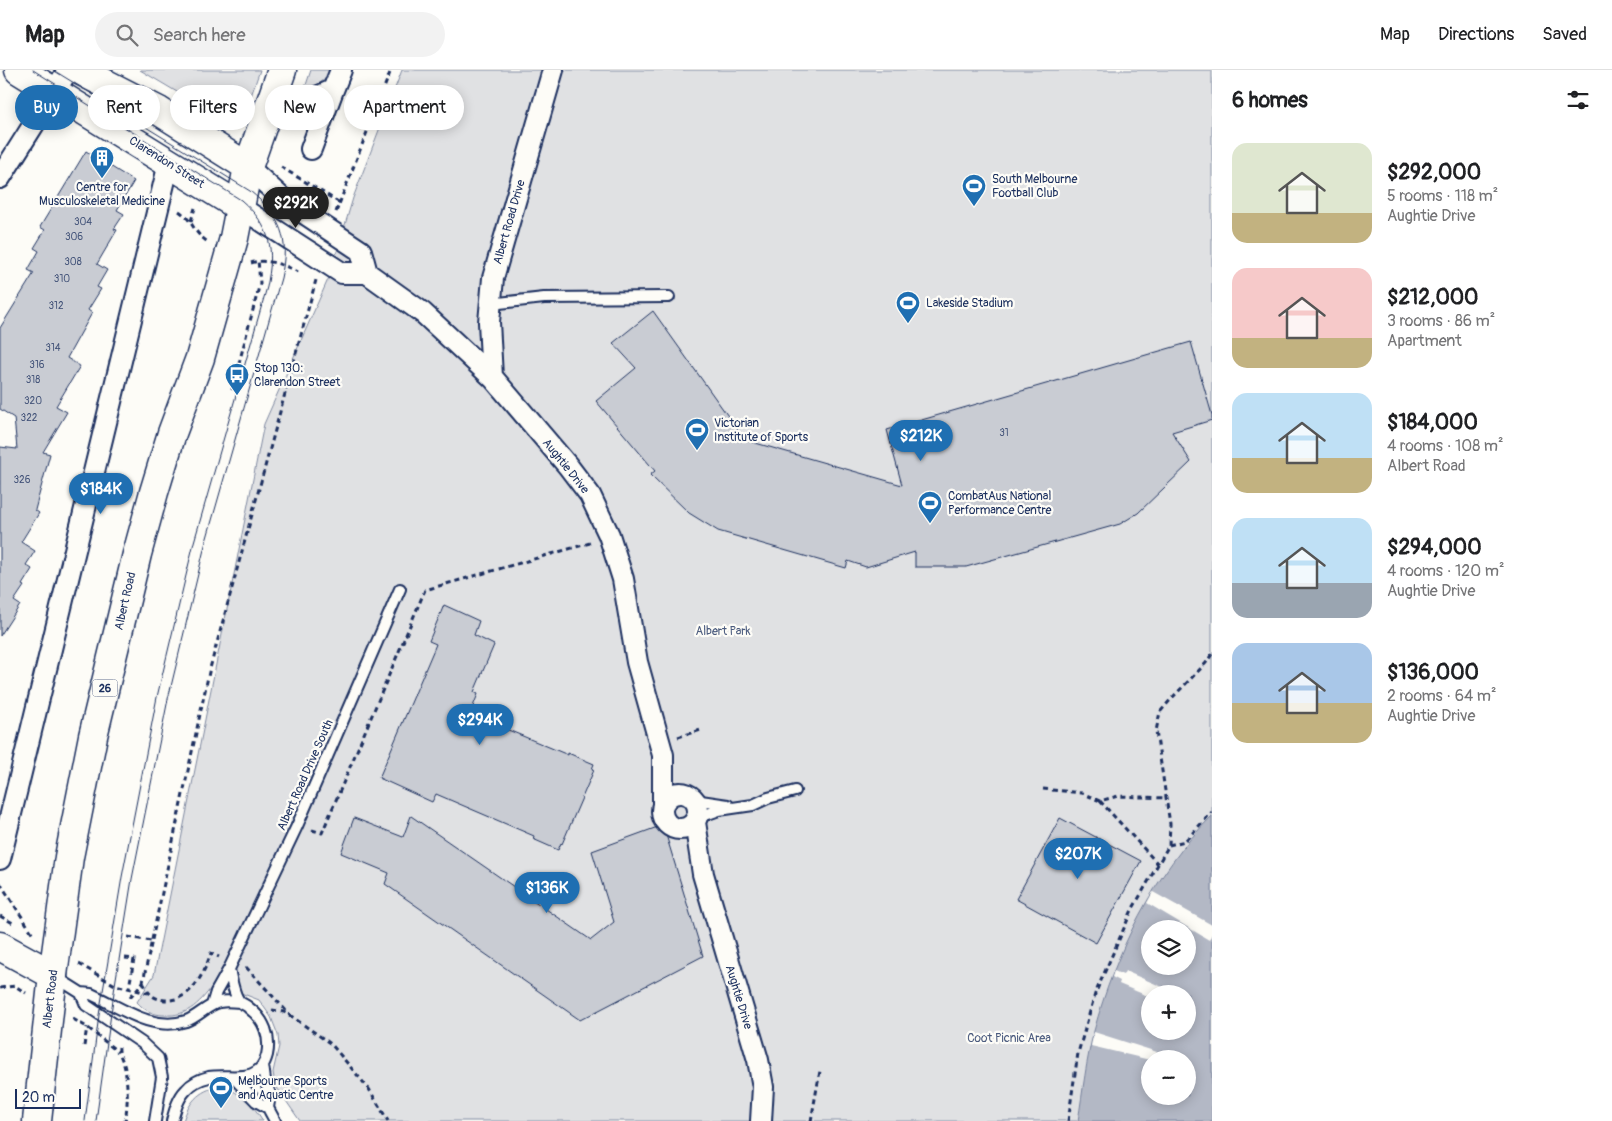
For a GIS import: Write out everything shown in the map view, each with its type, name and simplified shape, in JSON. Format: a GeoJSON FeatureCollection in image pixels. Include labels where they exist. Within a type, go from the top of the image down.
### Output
{"type":"FeatureCollection","features":[{"type":"Feature","properties":{"kind":"main road","name":"Clarendon Street"},"geometry":{"type":"LineString","coordinates":[[19,70],[61,81],[169,163],[240,207]]}},
{"type":"Feature","properties":{"kind":"main road"},"geometry":{"type":"LineString","coordinates":[[79,70],[159,112],[248,167]]}},
{"type":"Feature","properties":{"kind":"main road","name":"Albert Road"},"geometry":{"type":"LineString","coordinates":[[277,85],[282,70]]}},
{"type":"Feature","properties":{"kind":"main road","name":"Albert Road"},"geometry":{"type":"LineString","coordinates":[[37,1121],[53,975],[72,838],[93,736],[137,554],[172,433],[200,358],[234,238],[248,167],[265,118]]}},
{"type":"Feature","properties":{"kind":"main road"},"geometry":{"type":"LineString","coordinates":[[0,946],[53,975]]}},
{"type":"Feature","properties":{"kind":"street"},"geometry":{"type":"LineString","coordinates":[[334,88],[341,70]]}},
{"type":"Feature","properties":{"kind":"street","name":"Albert Road Drive"},"geometry":{"type":"LineString","coordinates":[[492,377],[490,304],[495,267],[552,70]]}},
{"type":"Feature","properties":{"kind":"street"},"geometry":{"type":"LineString","coordinates":[[0,178],[61,81]]}},
{"type":"Feature","properties":{"kind":"street"},"geometry":{"type":"LineString","coordinates":[[311,149],[318,130]]}},
{"type":"Feature","properties":{"kind":"street"},"geometry":{"type":"LineString","coordinates":[[0,859],[6,811],[169,163]]}},
{"type":"Feature","properties":{"kind":"street"},"geometry":{"type":"LineString","coordinates":[[240,207],[342,273],[368,273],[361,251],[284,200],[248,167]]}},
{"type":"Feature","properties":{"kind":"street","name":"Aughtie Drive"},"geometry":{"type":"LineString","coordinates":[[368,273],[423,313],[492,377],[586,489],[594,502],[609,535],[623,578],[637,662],[663,755],[693,808],[702,874],[758,1060],[764,1086],[761,1121]]}},
{"type":"Feature","properties":{"kind":"street","name":"Aughtie Drive"},"geometry":{"type":"LineString","coordinates":[[663,755],[663,805]]}},
{"type":"Feature","properties":{"kind":"street"},"geometry":{"type":"LineString","coordinates":[[677,793],[693,808],[684,829],[676,829],[669,826],[663,819],[663,805],[672,794],[677,793]]}},
{"type":"Feature","properties":{"kind":"street","name":"Aughtie Drive"},"geometry":{"type":"LineString","coordinates":[[669,826],[681,838],[702,874]]}},
{"type":"Feature","properties":{"kind":"lane"},"geometry":{"type":"LineString","coordinates":[[490,304],[544,298],[669,297]]}},
{"type":"Feature","properties":{"kind":"lane","name":"Albert Road Drive South"},"geometry":{"type":"LineString","coordinates":[[212,1004],[216,992],[229,969],[297,826],[400,588]]}},
{"type":"Feature","properties":{"kind":"lane"},"geometry":{"type":"LineString","coordinates":[[693,808],[753,805],[768,798],[795,791]]}},
{"type":"Feature","properties":{"kind":"lane"},"geometry":{"type":"LineString","coordinates":[[693,808],[719,810],[739,806]]}},
{"type":"Feature","properties":{"kind":"lane"},"geometry":{"type":"LineString","coordinates":[[229,969],[239,1002]]}},
{"type":"Feature","properties":{"kind":"lane"},"geometry":{"type":"LineString","coordinates":[[53,975],[82,994],[90,994],[153,1022],[165,1024],[186,1021],[212,1004],[220,1002],[239,1002],[251,1009],[265,1028],[268,1038],[268,1050],[263,1065],[265,1080],[270,1094],[268,1108]]}},
{"type":"Feature","properties":{"kind":"lane"},"geometry":{"type":"LineString","coordinates":[[82,994],[86,1005],[142,1043],[158,1058],[162,1077],[155,1121]]}},
{"type":"Feature","properties":{"kind":"lane"},"geometry":{"type":"LineString","coordinates":[[172,1121],[182,1096],[193,1084],[208,1077],[234,1078],[246,1076],[256,1072],[263,1065]]}},
{"type":"Feature","properties":{"kind":"lane"},"geometry":{"type":"LineString","coordinates":[[234,1078],[256,1101],[268,1108],[275,1121]]}},
{"type":"Feature","properties":{"kind":"path"},"geometry":{"type":"LineString","coordinates":[[329,230],[391,70]]}},
{"type":"Feature","properties":{"kind":"path"},"geometry":{"type":"LineString","coordinates":[[232,390],[260,283],[258,260]]}},
{"type":"Feature","properties":{"kind":"path"},"geometry":{"type":"LineString","coordinates":[[126,1010],[128,998],[143,982],[209,672],[322,260]]}},
{"type":"Feature","properties":{"kind":"path"},"geometry":{"type":"LineString","coordinates":[[297,826],[322,833],[425,590],[584,546],[609,535]]}},
{"type":"Feature","properties":{"kind":"path"},"geometry":{"type":"LineString","coordinates":[[1068,1121],[1078,1053],[1095,994],[1132,910],[1169,845],[1170,824],[1156,731],[1160,712],[1172,697],[1206,663],[1212,654]]}},
{"type":"Feature","properties":{"kind":"path"},"geometry":{"type":"LineString","coordinates":[[1043,789],[1082,793],[1100,800],[1158,864]]}},
{"type":"Feature","properties":{"kind":"path"},"geometry":{"type":"LineString","coordinates":[[1100,800],[1118,796],[1166,798]]}},
{"type":"Feature","properties":{"kind":"path"},"geometry":{"type":"LineString","coordinates":[[1169,845],[1185,840],[1212,812]]}},
{"type":"Feature","properties":{"kind":"path"},"geometry":{"type":"LineString","coordinates":[[0,883],[34,934]]}},
{"type":"Feature","properties":{"kind":"path"},"geometry":{"type":"LineString","coordinates":[[128,937],[151,941]]}},
{"type":"Feature","properties":{"kind":"path"},"geometry":{"type":"LineString","coordinates":[[125,958],[134,959],[129,988],[148,993]]}},
{"type":"Feature","properties":{"kind":"path"},"geometry":{"type":"LineString","coordinates":[[251,1009],[284,1012],[331,1044],[369,1089],[388,1121]]}},
{"type":"Feature","properties":{"kind":"path"},"geometry":{"type":"LineString","coordinates":[[84,1046],[87,1027]]}},
{"type":"Feature","properties":{"kind":"path"},"geometry":{"type":"LineString","coordinates":[[122,1030],[118,1052],[125,1067],[128,1099],[125,1121]]}},
{"type":"Feature","properties":{"kind":"path"},"geometry":{"type":"LineString","coordinates":[[811,1121],[820,1071]]}},
{"type":"Feature","properties":{"kind":"green space"},"geometry":{"type":"Polygon","coordinates":[[[140,70],[260,70],[255,85],[170,85],[170,88],[140,70]]]}},
{"type":"Feature","properties":{"kind":"green space"},"geometry":{"type":"Polygon","coordinates":[[[311,70],[331,70],[329,76],[317,85],[306,85],[311,70]]]}},
{"type":"Feature","properties":{"kind":"green space","name":"Albert Park"},"geometry":{"type":"Polygon","coordinates":[[[402,70],[1212,70],[1212,1121],[300,1121],[275,1085],[273,1072],[279,1046],[278,1035],[271,1017],[259,1000],[215,983],[194,1006],[173,1015],[152,1013],[137,1002],[154,975],[264,424],[330,275],[353,198],[379,130],[464,130],[464,85],[396,85],[402,70]]]}},
{"type":"Feature","properties":{"kind":"green space","name":"Melbourne Sports and Aquatic Centre"},"geometry":{"type":"Polygon","coordinates":[[[223,1086],[246,1100],[263,1121],[183,1121],[189,1107],[197,1096],[215,1087],[223,1086]]]}},
{"type":"Feature","properties":{"kind":"shaded area"},"geometry":{"type":"Polygon","coordinates":[[[1212,816],[1212,1121],[1078,1121],[1091,1042],[1113,973],[1139,916],[1172,863],[1191,838],[1212,816]]]}},
{"type":"Feature","properties":{"kind":"pier"},"geometry":{"type":"Polygon","coordinates":[[[1153,892],[1212,925],[1212,934],[1209,940],[1196,932],[1196,920],[1175,920],[1147,903],[1153,892]]]}},
{"type":"Feature","properties":{"kind":"pier"},"geometry":{"type":"Polygon","coordinates":[[[1114,971],[1123,975],[1125,971],[1158,985],[1141,985],[1141,993],[1119,984],[1120,981],[1112,977],[1114,971]]]}},
{"type":"Feature","properties":{"kind":"pier"},"geometry":{"type":"Polygon","coordinates":[[[1094,1032],[1151,1050],[1141,1050],[1141,1058],[1091,1046],[1094,1032]]]}},
{"type":"Feature","properties":{"kind":"building"},"geometry":{"type":"Polygon","coordinates":[[[86,151],[134,181],[117,210],[124,214],[114,229],[117,230],[97,264],[107,270],[97,287],[101,289],[88,310],[92,313],[67,358],[80,366],[56,406],[67,412],[43,452],[50,454],[35,510],[39,513],[21,542],[35,551],[26,565],[32,569],[14,601],[20,605],[0,636],[0,447],[17,449],[14,418],[0,409],[0,328],[34,273],[28,270],[39,251],[34,248],[45,230],[40,227],[86,151]]]}},
{"type":"Feature","properties":{"kind":"building"},"geometry":{"type":"Polygon","coordinates":[[[653,311],[745,440],[902,485],[887,430],[1191,342],[1212,420],[1172,432],[1191,462],[1138,513],[1120,524],[966,567],[915,567],[915,552],[866,567],[848,561],[846,568],[718,531],[689,513],[650,475],[655,471],[596,401],[636,368],[613,343],[653,311]]]}},
{"type":"Feature","properties":{"kind":"building"},"geometry":{"type":"Polygon","coordinates":[[[444,605],[479,621],[474,635],[494,645],[474,692],[478,694],[470,714],[594,764],[592,769],[594,770],[558,850],[533,839],[534,836],[436,794],[432,802],[379,778],[436,644],[429,641],[444,605]]]}},
{"type":"Feature","properties":{"kind":"building"},"geometry":{"type":"Polygon","coordinates":[[[411,816],[591,940],[614,922],[592,851],[663,825],[703,956],[580,1020],[385,884],[389,873],[341,853],[354,818],[403,837],[411,816]]]}},
{"type":"Feature","properties":{"kind":"building"},"geometry":{"type":"Polygon","coordinates":[[[1060,818],[1141,861],[1096,943],[1016,899],[1060,818]]]}},
{"type":"Feature","properties":{"kind":"tram line"},"geometry":{"type":"LineString","coordinates":[[33,70],[241,200],[259,219],[265,229],[271,261],[267,287],[194,542],[157,697],[122,877],[99,1015],[85,1121]]}},
{"type":"Feature","properties":{"kind":"tram line"},"geometry":{"type":"LineString","coordinates":[[53,70],[250,191],[276,219],[283,240],[284,251],[281,278],[205,545],[168,699],[132,879],[96,1121]]}},
{"type":"Feature","properties":{"kind":"place","name":"Centre for Musculoskeletal Medicine"},"geometry":{"type":"Point","coordinates":[102,179]}},
{"type":"Feature","properties":{"kind":"place","name":"South Melbourne Football Club"},"geometry":{"type":"Point","coordinates":[974,207]}},
{"type":"Feature","properties":{"kind":"place","name":"Lakeside Stadium"},"geometry":{"type":"Point","coordinates":[908,324]}},
{"type":"Feature","properties":{"kind":"place","name":"Stop 130: Clarendon Street"},"geometry":{"type":"Point","coordinates":[237,396]}},
{"type":"Feature","properties":{"kind":"place","name":"Victorian Institute of Sports"},"geometry":{"type":"Point","coordinates":[697,451]}},
{"type":"Feature","properties":{"kind":"place","name":"CombatAus National Performance Centre"},"geometry":{"type":"Point","coordinates":[930,524]}},
{"type":"Feature","properties":{"kind":"place","name":"Melbourne Sports and Aquatic Centre"},"geometry":{"type":"Point","coordinates":[221,1109]}},
{"type":"Feature","properties":{"kind":"park label","name":"Coot Picnic Area"},"geometry":{"type":"Point","coordinates":[1009,1038]}}]}
